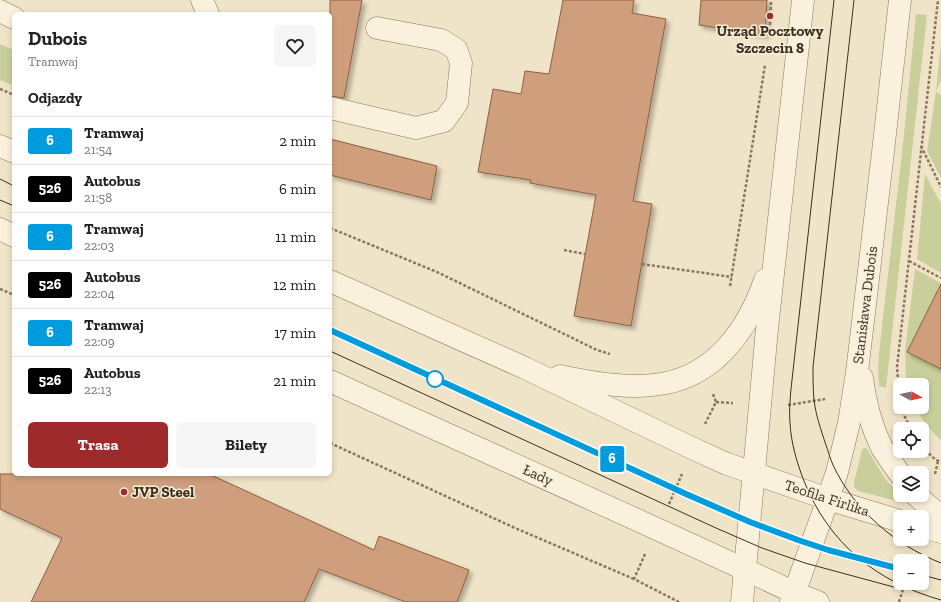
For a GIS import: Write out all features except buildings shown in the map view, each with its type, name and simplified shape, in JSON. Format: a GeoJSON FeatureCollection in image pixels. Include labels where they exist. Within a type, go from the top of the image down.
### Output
{"type":"FeatureCollection","features":[{"type":"Feature","properties":{"kind":"street"},"geometry":{"type":"LineString","coordinates":[[202,0],[207,12]]}},
{"type":"Feature","properties":{"kind":"street"},"geometry":{"type":"LineString","coordinates":[[742,602],[767,329],[803,0]]}},
{"type":"Feature","properties":{"kind":"street","name":"Stanisława Dubois"},"geometry":{"type":"LineString","coordinates":[[793,597],[839,466],[849,423],[884,145],[900,0]]}},
{"type":"Feature","properties":{"kind":"street"},"geometry":{"type":"LineString","coordinates":[[0,11],[12,17]]}},
{"type":"Feature","properties":{"kind":"street"},"geometry":{"type":"LineString","coordinates":[[332,108],[416,128],[444,121],[457,103],[461,63],[456,49],[441,40],[378,28]]}},
{"type":"Feature","properties":{"kind":"street"},"geometry":{"type":"LineString","coordinates":[[0,146],[12,151]]}},
{"type":"Feature","properties":{"kind":"street"},"geometry":{"type":"LineString","coordinates":[[525,368],[583,381],[613,385],[638,386],[658,385],[676,381],[695,373],[718,357],[738,334],[748,319],[761,292],[778,228]]}},
{"type":"Feature","properties":{"kind":"street"},"geometry":{"type":"LineString","coordinates":[[0,229],[12,235]]}},
{"type":"Feature","properties":{"kind":"street"},"geometry":{"type":"LineString","coordinates":[[332,282],[525,368],[694,449],[754,474]]}},
{"type":"Feature","properties":{"kind":"street"},"geometry":{"type":"LineString","coordinates":[[860,343],[861,369],[871,421],[882,447],[895,466]]}},
{"type":"Feature","properties":{"kind":"street","name":"Łady"},"geometry":{"type":"LineString","coordinates":[[332,382],[746,569]]}},
{"type":"Feature","properties":{"kind":"street","name":"Teofila Firlika"},"geometry":{"type":"LineString","coordinates":[[754,474],[828,500],[893,519]]}},
{"type":"Feature","properties":{"kind":"street"},"geometry":{"type":"LineString","coordinates":[[924,502],[941,517]]}},
{"type":"Feature","properties":{"kind":"street"},"geometry":{"type":"LineString","coordinates":[[929,529],[941,532]]}},
{"type":"Feature","properties":{"kind":"street"},"geometry":{"type":"LineString","coordinates":[[746,569],[793,597],[818,602]]}},
{"type":"Feature","properties":{"kind":"path"},"geometry":{"type":"LineString","coordinates":[[769,31],[771,0]]}},
{"type":"Feature","properties":{"kind":"path"},"geometry":{"type":"LineString","coordinates":[[937,0],[941,3]]}},
{"type":"Feature","properties":{"kind":"path"},"geometry":{"type":"LineString","coordinates":[[898,378],[897,367],[937,0]]}},
{"type":"Feature","properties":{"kind":"path"},"geometry":{"type":"LineString","coordinates":[[729,292],[766,62]]}},
{"type":"Feature","properties":{"kind":"path"},"geometry":{"type":"LineString","coordinates":[[0,89],[12,94]]}},
{"type":"Feature","properties":{"kind":"path"},"geometry":{"type":"LineString","coordinates":[[921,146],[941,187]]}},
{"type":"Feature","properties":{"kind":"path"},"geometry":{"type":"LineString","coordinates":[[332,229],[437,272],[597,350],[612,355]]}},
{"type":"Feature","properties":{"kind":"path"},"geometry":{"type":"LineString","coordinates":[[564,250],[585,254]]}},
{"type":"Feature","properties":{"kind":"path"},"geometry":{"type":"LineString","coordinates":[[909,261],[941,278]]}},
{"type":"Feature","properties":{"kind":"path"},"geometry":{"type":"LineString","coordinates":[[642,264],[732,277]]}},
{"type":"Feature","properties":{"kind":"path"},"geometry":{"type":"LineString","coordinates":[[0,289],[12,294]]}},
{"type":"Feature","properties":{"kind":"path"},"geometry":{"type":"LineString","coordinates":[[634,579],[716,402],[702,369]]}},
{"type":"Feature","properties":{"kind":"path"},"geometry":{"type":"LineString","coordinates":[[784,405],[829,399]]}},
{"type":"Feature","properties":{"kind":"path"},"geometry":{"type":"LineString","coordinates":[[332,444],[515,528],[634,579],[679,602]]}},
{"type":"Feature","properties":{"kind":"path"},"geometry":{"type":"LineString","coordinates":[[929,454],[941,462]]}},
{"type":"Feature","properties":{"kind":"path"},"geometry":{"type":"LineString","coordinates":[[899,602],[903,590]]}},
{"type":"Feature","properties":{"kind":"green space"},"geometry":{"type":"Polygon","coordinates":[[[916,14],[927,15],[886,388],[879,386],[879,353],[916,14]]]}},
{"type":"Feature","properties":{"kind":"green space"},"geometry":{"type":"Polygon","coordinates":[[[941,41],[941,80],[936,92],[941,41]]]}},
{"type":"Feature","properties":{"kind":"green space"},"geometry":{"type":"Polygon","coordinates":[[[0,44],[12,49],[12,85],[0,80],[0,44]]]}},
{"type":"Feature","properties":{"kind":"green space"},"geometry":{"type":"Polygon","coordinates":[[[936,92],[941,95],[941,178],[927,151],[936,92]]]}},
{"type":"Feature","properties":{"kind":"green space"},"geometry":{"type":"Polygon","coordinates":[[[925,174],[941,204],[941,273],[917,259],[925,174]]]}},
{"type":"Feature","properties":{"kind":"green space"},"geometry":{"type":"Polygon","coordinates":[[[915,269],[941,283],[941,440],[929,428],[929,422],[924,422],[919,414],[929,414],[929,378],[906,378],[905,351],[915,269]]]}},
{"type":"Feature","properties":{"kind":"green space"},"geometry":{"type":"Polygon","coordinates":[[[866,448],[868,450],[887,481],[893,487],[893,500],[858,491],[854,487],[862,450],[866,448]]]}},
{"type":"Feature","properties":{"kind":"tram line"},"geometry":{"type":"LineString","coordinates":[[834,0],[791,389],[790,415],[792,438],[801,474],[814,503],[827,524],[841,542],[876,571],[896,583],[941,600]]}},
{"type":"Feature","properties":{"kind":"tram line"},"geometry":{"type":"LineString","coordinates":[[854,0],[813,367],[813,392],[815,406],[817,417],[832,462],[852,497],[864,511],[892,536],[941,563]]}},
{"type":"Feature","properties":{"kind":"tram line"},"geometry":{"type":"LineString","coordinates":[[0,179],[12,185]]}},
{"type":"Feature","properties":{"kind":"tram line"},"geometry":{"type":"LineString","coordinates":[[0,200],[12,205]]}},
{"type":"Feature","properties":{"kind":"tram line"},"geometry":{"type":"LineString","coordinates":[[332,331],[750,522],[828,550],[893,567]]}},
{"type":"Feature","properties":{"kind":"tram line","name":"6"},"geometry":{"type":"LineString","coordinates":[[332,331],[750,522],[828,550],[893,567]]}},
{"type":"Feature","properties":{"kind":"tram line"},"geometry":{"type":"LineString","coordinates":[[332,352],[762,548],[805,563],[893,587]]}},
{"type":"Feature","properties":{"kind":"tram line"},"geometry":{"type":"LineString","coordinates":[[929,577],[941,580]]}},
{"type":"Feature","properties":{"kind":"place","name":"Urząd Pocztowy Szczecin 8"},"geometry":{"type":"Point","coordinates":[770,16]}},
{"type":"Feature","properties":{"kind":"place","name":"JVP Steel"},"geometry":{"type":"Point","coordinates":[124,492]}}]}
